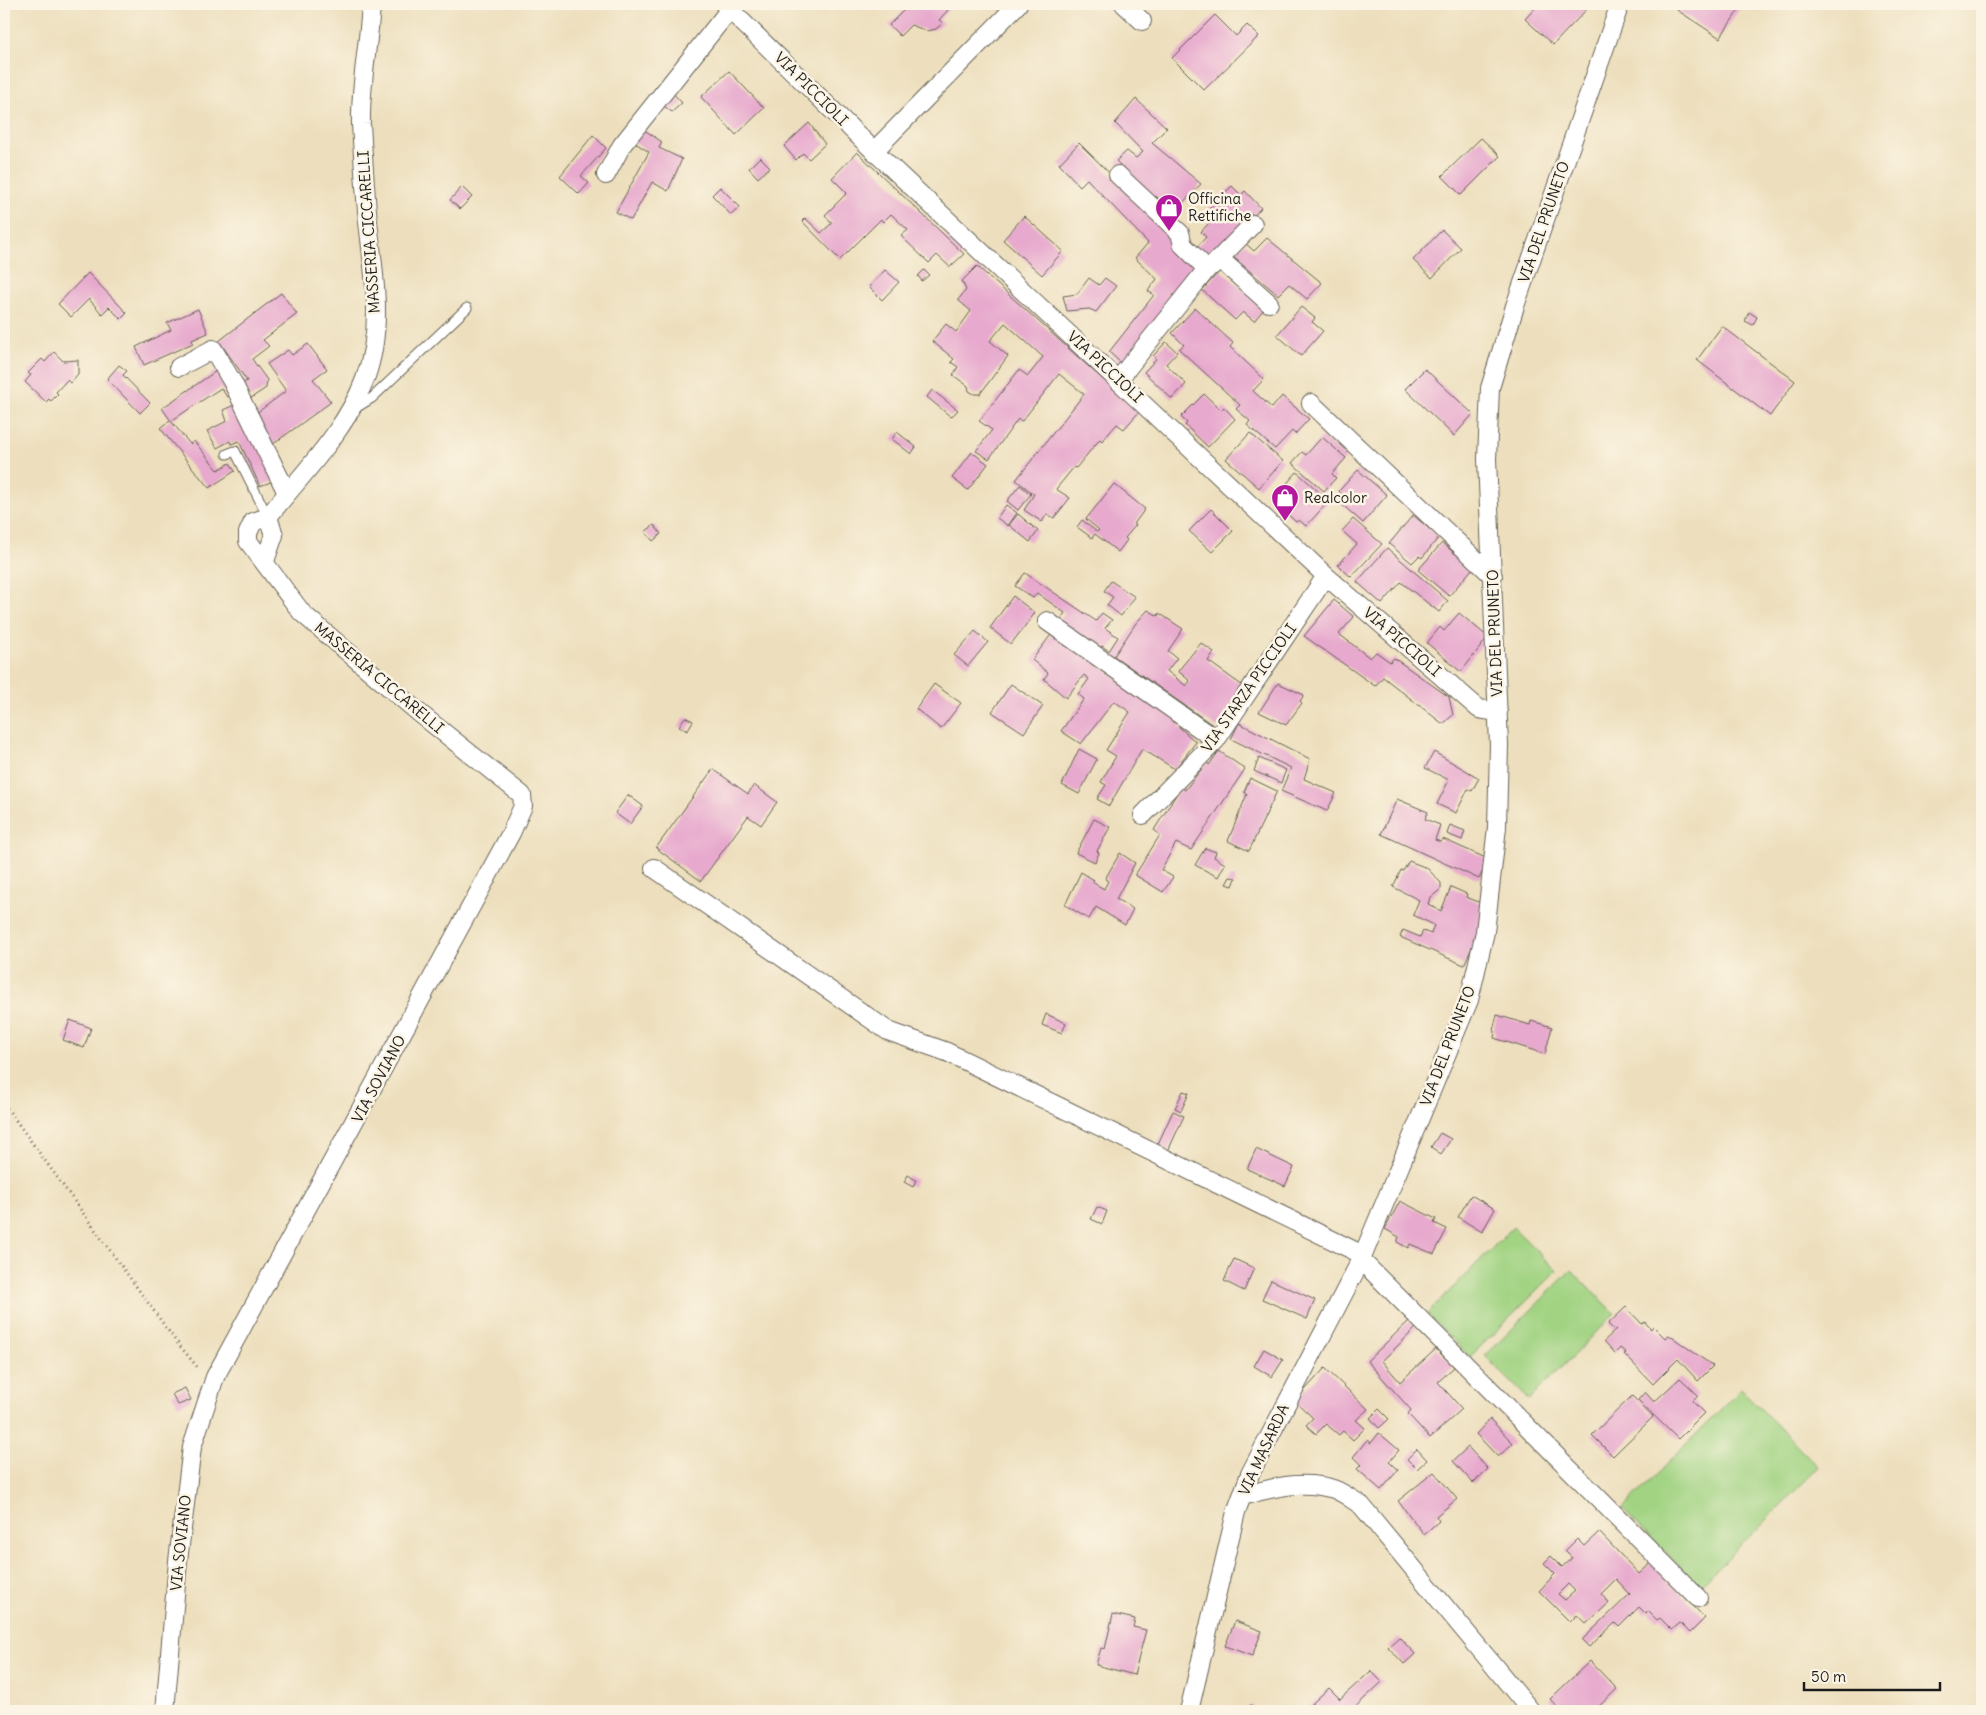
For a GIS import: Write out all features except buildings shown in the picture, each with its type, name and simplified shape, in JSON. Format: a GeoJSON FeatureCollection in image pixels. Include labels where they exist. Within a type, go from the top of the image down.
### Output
{"type":"FeatureCollection","features":[{"type":"Feature","properties":{"kind":"street","name":"MASSERIA CICCARELLI"},"geometry":{"type":"LineString","coordinates":[[371,4],[361,122],[368,221],[374,273],[376,329],[372,356],[364,381],[348,413],[268,518],[253,522],[248,533],[248,541],[265,561],[302,613],[418,712],[505,782]]}},
{"type":"Feature","properties":{"kind":"street"},"geometry":{"type":"LineString","coordinates":[[874,151],[1018,4]]}},
{"type":"Feature","properties":{"kind":"street"},"geometry":{"type":"LineString","coordinates":[[1124,4],[1142,21]]}},
{"type":"Feature","properties":{"kind":"street","name":"VIA DEL PRUNETO"},"geometry":{"type":"LineString","coordinates":[[1362,1258],[1471,991],[1485,932],[1496,827],[1498,712],[1494,576],[1487,459],[1490,388],[1515,306],[1620,4]]}},
{"type":"Feature","properties":{"kind":"street"},"geometry":{"type":"LineString","coordinates":[[606,175],[622,145],[727,6]]}},
{"type":"Feature","properties":{"kind":"street","name":"VIA PICCIOLI"},"geometry":{"type":"LineString","coordinates":[[727,6],[874,151],[1326,576],[1479,709],[1498,712]]}},
{"type":"Feature","properties":{"kind":"street"},"geometry":{"type":"LineString","coordinates":[[1118,175],[1180,233],[1183,245],[1214,264],[1269,303]]}},
{"type":"Feature","properties":{"kind":"street"},"geometry":{"type":"LineString","coordinates":[[1118,380],[1214,264],[1253,224]]}},
{"type":"Feature","properties":{"kind":"street"},"geometry":{"type":"LineString","coordinates":[[179,367],[213,349],[287,493]]}},
{"type":"Feature","properties":{"kind":"street"},"geometry":{"type":"LineString","coordinates":[[1311,403],[1494,576]]}},
{"type":"Feature","properties":{"kind":"street"},"geometry":{"type":"LineString","coordinates":[[265,561],[274,535],[268,518]]}},
{"type":"Feature","properties":{"kind":"street","name":"VIA STARZA PICCIOLI"},"geometry":{"type":"LineString","coordinates":[[1143,815],[1216,740],[1326,576]]}},
{"type":"Feature","properties":{"kind":"street"},"geometry":{"type":"LineString","coordinates":[[1047,621],[1216,740]]}},
{"type":"Feature","properties":{"kind":"street","name":"VIA SOVIANO"},"geometry":{"type":"LineString","coordinates":[[165,1711],[178,1561],[192,1447],[215,1377],[511,833],[523,806],[522,795],[505,782]]}},
{"type":"Feature","properties":{"kind":"street"},"geometry":{"type":"LineString","coordinates":[[654,868],[888,1031],[947,1052],[1362,1258],[1698,1598]]}},
{"type":"Feature","properties":{"kind":"street","name":"VIA MASARDA"},"geometry":{"type":"LineString","coordinates":[[1189,1711],[1242,1496],[1250,1474],[1362,1258]]}},
{"type":"Feature","properties":{"kind":"street"},"geometry":{"type":"LineString","coordinates":[[1242,1496],[1276,1487],[1306,1484],[1332,1488],[1361,1505],[1532,1711]]}},
{"type":"Feature","properties":{"kind":"lane"},"geometry":{"type":"LineString","coordinates":[[348,413],[372,398],[467,308]]}},
{"type":"Feature","properties":{"kind":"lane"},"geometry":{"type":"LineString","coordinates":[[227,454],[235,451],[268,518]]}},
{"type":"Feature","properties":{"kind":"path"},"geometry":{"type":"LineString","coordinates":[[4,1104],[175,1340],[197,1368],[215,1377]]}},
{"type":"Feature","properties":{"kind":"green space"},"geometry":{"type":"Polygon","coordinates":[[[1513,1227],[1557,1271],[1470,1357],[1427,1314],[1513,1227]]]}},
{"type":"Feature","properties":{"kind":"green space"},"geometry":{"type":"Polygon","coordinates":[[[1571,1270],[1615,1313],[1529,1400],[1485,1356],[1571,1270]]]}},
{"type":"Feature","properties":{"kind":"green space"},"geometry":{"type":"Polygon","coordinates":[[[1741,1389],[1819,1467],[1700,1586],[1622,1509],[1741,1389]]]}},
{"type":"Feature","properties":{"kind":"place","name":"Officina Rettifiche"},"geometry":{"type":"Point","coordinates":[1169,232]}},
{"type":"Feature","properties":{"kind":"place","name":"Realcolor"},"geometry":{"type":"Point","coordinates":[1285,522]}}]}
